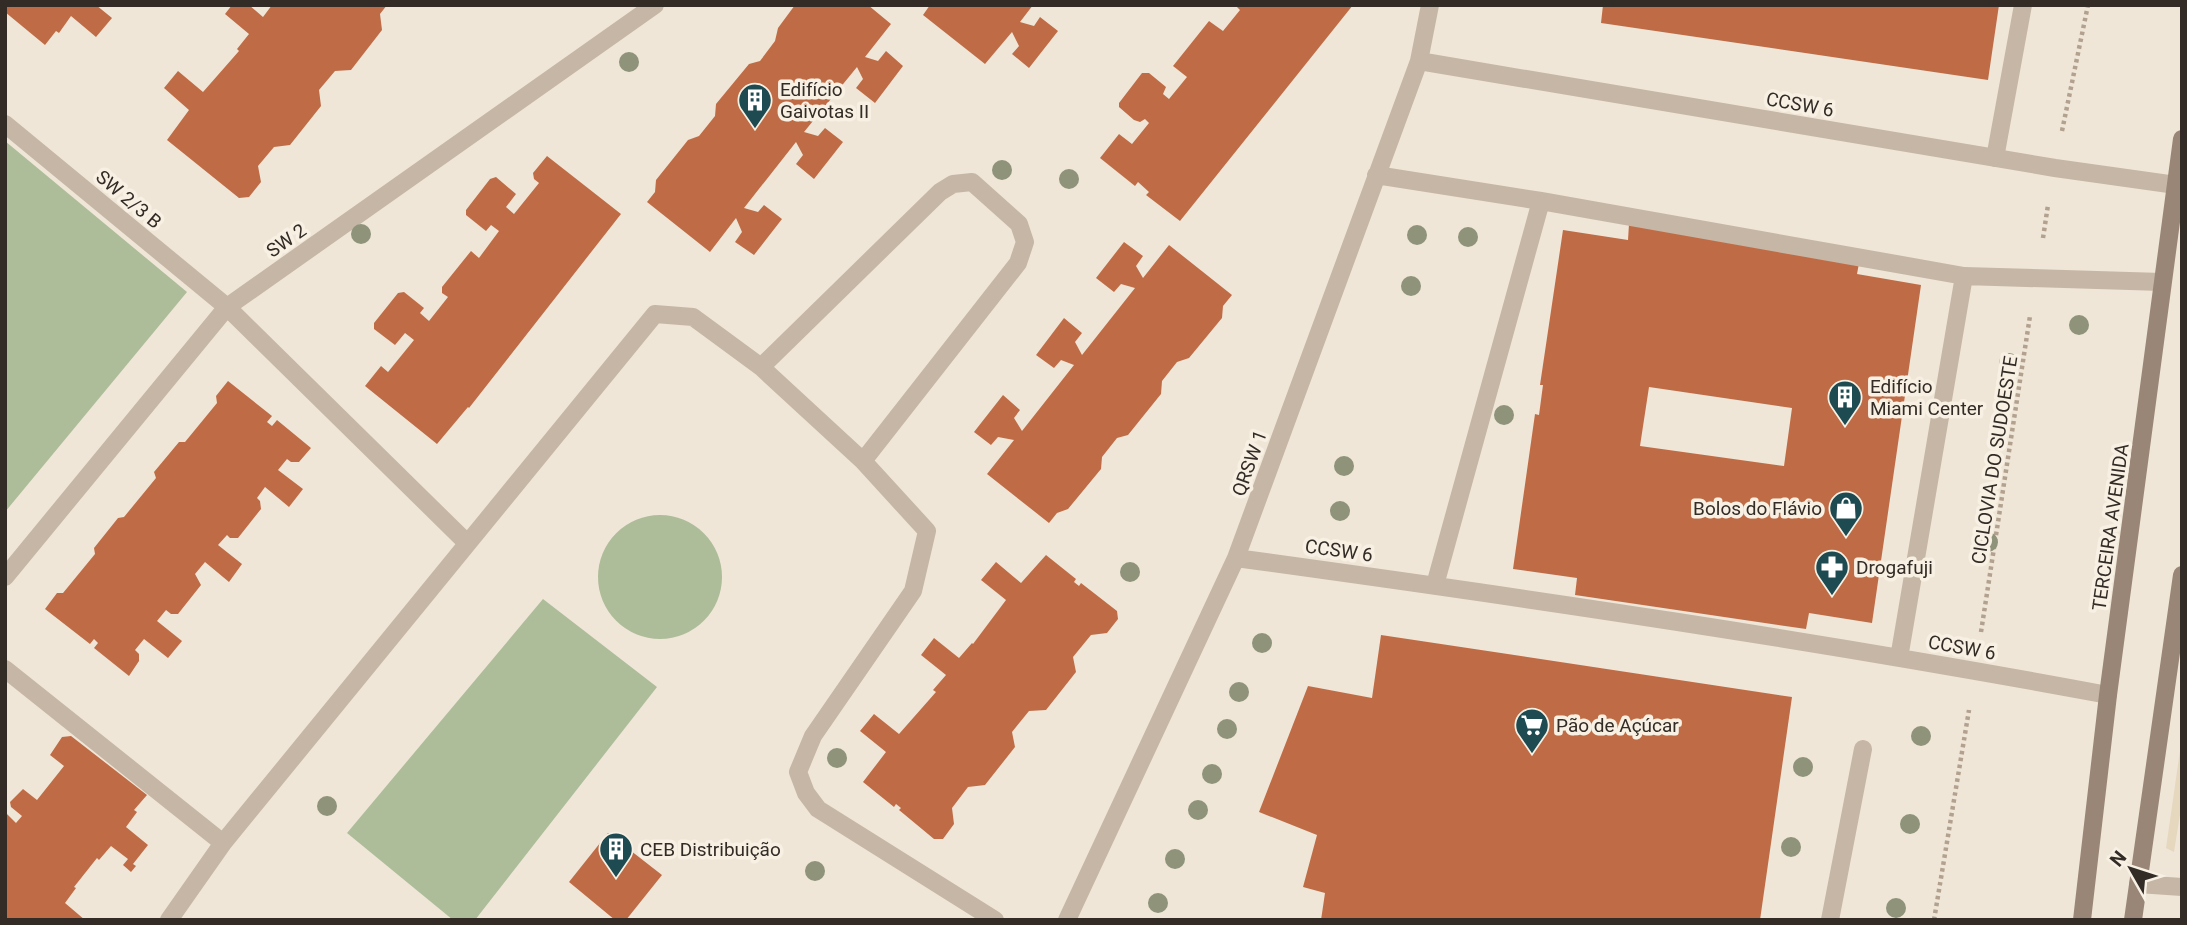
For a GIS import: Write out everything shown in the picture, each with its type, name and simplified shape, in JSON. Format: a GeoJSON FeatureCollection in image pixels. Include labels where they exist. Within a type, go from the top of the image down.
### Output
{"type":"FeatureCollection","features":[{"type":"Feature","properties":{"kind":"street","name":"SW 2"},"geometry":{"type":"LineString","coordinates":[[5,577],[227,307],[655,5]]}},
{"type":"Feature","properties":{"kind":"street","name":"QRSW 1"},"geometry":{"type":"LineString","coordinates":[[1067,920],[1236,558],[1419,61],[1430,5]]}},
{"type":"Feature","properties":{"kind":"street"},"geometry":{"type":"LineString","coordinates":[[1995,158],[2023,5]]}},
{"type":"Feature","properties":{"kind":"street","name":"CCSW 6"},"geometry":{"type":"LineString","coordinates":[[1419,61],[2054,168],[2176,185]]}},
{"type":"Feature","properties":{"kind":"street","name":"SW 2/3 B"},"geometry":{"type":"LineString","coordinates":[[5,124],[227,307],[466,542]]}},
{"type":"Feature","properties":{"kind":"street","name":"TERCEIRA AVENIDA"},"geometry":{"type":"LineString","coordinates":[[2081,920],[2182,139]]}},
{"type":"Feature","properties":{"kind":"street"},"geometry":{"type":"LineString","coordinates":[[1376,176],[1541,201],[1964,276],[2162,282]]}},
{"type":"Feature","properties":{"kind":"street"},"geometry":{"type":"LineString","coordinates":[[761,367],[940,192],[953,184],[972,181],[1019,224],[1025,242],[1018,263],[863,461]]}},
{"type":"Feature","properties":{"kind":"street"},"geometry":{"type":"LineString","coordinates":[[1435,585],[1541,201]]}},
{"type":"Feature","properties":{"kind":"street"},"geometry":{"type":"LineString","coordinates":[[1899,658],[1964,276]]}},
{"type":"Feature","properties":{"kind":"street"},"geometry":{"type":"LineString","coordinates":[[169,920],[223,843],[466,542],[655,314],[693,317],[761,367],[863,461],[927,531],[913,591],[813,736],[798,772],[806,793],[818,809],[995,920]]}},
{"type":"Feature","properties":{"kind":"street","name":"CCSW 6"},"geometry":{"type":"LineString","coordinates":[[1236,558],[1435,585],[1975,670],[2108,695]]}},
{"type":"Feature","properties":{"kind":"street"},"geometry":{"type":"LineString","coordinates":[[2133,920],[2182,575]]}},
{"type":"Feature","properties":{"kind":"street"},"geometry":{"type":"LineString","coordinates":[[5,669],[223,843]]}},
{"type":"Feature","properties":{"kind":"street"},"geometry":{"type":"LineString","coordinates":[[1830,920],[1863,749]]}},
{"type":"Feature","properties":{"kind":"street"},"geometry":{"type":"LineString","coordinates":[[2138,884],[2182,887]]}},
{"type":"Feature","properties":{"kind":"path","name":"CICLOVIA DO SUDOESTE"},"geometry":{"type":"LineString","coordinates":[[1934,920],[2054,168],[2088,5]]}},
{"type":"Feature","properties":{"kind":"green space"},"geometry":{"type":"Polygon","coordinates":[[[5,141],[187,292],[5,512],[5,141]]]}},
{"type":"Feature","properties":{"kind":"green space"},"geometry":{"type":"Polygon","coordinates":[[[660,515],[684,520],[704,533],[717,553],[722,577],[717,601],[704,621],[684,634],[660,639],[636,634],[616,621],[603,601],[598,577],[603,553],[616,533],[636,520],[660,515]]]}},
{"type":"Feature","properties":{"kind":"green space"},"geometry":{"type":"Polygon","coordinates":[[[543,599],[657,687],[475,920],[453,920],[347,833],[543,599]]]}},
{"type":"Feature","properties":{"kind":"shaded area"},"geometry":{"type":"Polygon","coordinates":[[[2182,737],[2182,802],[2174,852],[2166,848],[2182,737]]]}},
{"type":"Feature","properties":{"kind":"building"},"geometry":{"type":"Polygon","coordinates":[[[5,5],[96,5],[112,18],[96,37],[71,16],[59,33],[56,31],[45,45],[5,12],[5,5]]]}},
{"type":"Feature","properties":{"kind":"building"},"geometry":{"type":"Polygon","coordinates":[[[232,5],[249,5],[263,17],[272,5],[387,5],[380,14],[382,30],[351,70],[335,71],[319,90],[321,106],[290,145],[274,147],[258,166],[261,182],[249,197],[239,198],[167,140],[189,110],[164,88],[178,71],[203,92],[239,51],[237,49],[249,34],[225,14],[232,5]]]}},
{"type":"Feature","properties":{"kind":"building","name":"Edifício Gaivotas II"},"geometry":{"type":"Polygon","coordinates":[[[795,5],[868,5],[891,24],[865,57],[878,61],[886,51],[903,66],[875,103],[856,88],[863,79],[857,67],[804,132],[818,136],[825,128],[843,142],[814,179],[796,164],[803,155],[796,142],[744,208],[758,212],[764,205],[782,219],[754,255],[735,242],[742,232],[736,218],[710,252],[647,202],[655,192],[656,180],[688,140],[699,136],[715,116],[716,104],[749,64],[760,61],[775,41],[778,28],[795,5]]]}},
{"type":"Feature","properties":{"kind":"building"},"geometry":{"type":"Polygon","coordinates":[[[930,5],[1033,5],[1020,22],[1034,26],[1040,17],[1058,31],[1029,68],[1012,54],[1019,46],[1012,32],[985,64],[923,15],[930,5]]]}},
{"type":"Feature","properties":{"kind":"building"},"geometry":{"type":"Polygon","coordinates":[[[1235,5],[1353,5],[1180,221],[1146,195],[1149,192],[1138,182],[1135,186],[1100,158],[1119,134],[1132,144],[1149,123],[1145,119],[1140,122],[1134,120],[1119,107],[1119,103],[1142,73],[1149,73],[1166,87],[1163,94],[1169,99],[1187,77],[1173,66],[1209,21],[1223,31],[1240,10],[1235,5]]]}},
{"type":"Feature","properties":{"kind":"building"},"geometry":{"type":"Polygon","coordinates":[[[1603,5],[1999,5],[1988,80],[1601,23],[1603,5]]]}},
{"type":"Feature","properties":{"kind":"building"},"geometry":{"type":"Polygon","coordinates":[[[547,156],[621,214],[469,408],[437,444],[365,386],[381,366],[388,372],[414,340],[405,333],[395,345],[374,329],[374,323],[398,293],[404,292],[424,308],[420,313],[429,321],[448,297],[442,293],[442,287],[471,251],[479,258],[499,231],[491,225],[486,231],[466,215],[466,210],[490,179],[496,177],[516,194],[506,207],[514,214],[539,183],[534,179],[533,173],[547,156]]]}},
{"type":"Feature","properties":{"kind":"building","name":"Edifício Miami Center"},"geometry":{"type":"Polygon","coordinates":[[[1629,224],[1860,258],[1857,274],[1921,285],[1872,623],[1809,613],[1806,629],[1575,595],[1577,578],[1513,569],[1535,414],[1539,415],[1543,385],[1540,385],[1563,230],[1628,240],[1629,224]],[[1649,387],[1640,446],[1784,466],[1792,408],[1649,387]]]}},
{"type":"Feature","properties":{"kind":"building"},"geometry":{"type":"Polygon","coordinates":[[[1124,242],[1143,256],[1136,266],[1143,278],[1169,245],[1232,295],[1223,306],[1222,318],[1189,358],[1177,362],[1162,381],[1161,394],[1128,435],[1117,438],[1102,457],[1101,469],[1068,509],[1057,513],[1049,523],[987,474],[1014,440],[998,437],[991,445],[974,432],[1003,395],[1020,410],[1014,418],[1022,431],[1074,365],[1061,360],[1054,368],[1036,355],[1064,318],[1082,333],[1075,342],[1082,355],[1135,288],[1121,284],[1114,292],[1096,278],[1124,242]]]}},
{"type":"Feature","properties":{"kind":"building"},"geometry":{"type":"Polygon","coordinates":[[[228,381],[272,416],[267,422],[272,426],[277,420],[311,448],[299,462],[287,459],[278,470],[303,489],[289,507],[265,487],[257,498],[261,509],[238,538],[230,538],[227,535],[218,545],[242,564],[229,582],[205,562],[195,574],[201,585],[178,614],[171,614],[166,610],[157,621],[182,641],[168,658],[144,639],[135,650],[139,654],[139,661],[129,676],[94,648],[98,643],[94,639],[90,644],[45,609],[57,593],[63,593],[95,554],[94,548],[118,518],[124,517],[156,478],[154,472],[179,442],[185,442],[217,403],[216,396],[228,381]]]}},
{"type":"Feature","properties":{"kind":"building"},"geometry":{"type":"Polygon","coordinates":[[[1046,555],[1076,579],[1074,582],[1079,586],[1081,583],[1117,611],[1118,619],[1107,633],[1091,635],[1073,657],[1076,672],[1046,710],[1029,711],[1012,732],[1015,747],[985,785],[968,787],[952,808],[954,824],[943,839],[934,839],[899,810],[901,808],[896,804],[894,807],[863,782],[886,752],[860,731],[874,714],[899,734],[936,692],[933,690],[946,675],[921,655],[934,638],[959,658],[973,644],[1006,600],[981,580],[996,562],[1021,583],[1046,555]]]}},
{"type":"Feature","properties":{"kind":"building","name":"Pão de Açúcar"},"geometry":{"type":"Polygon","coordinates":[[[1381,635],[1792,697],[1760,920],[1321,920],[1325,893],[1303,887],[1317,835],[1259,812],[1308,686],[1372,698],[1381,635]]]}},
{"type":"Feature","properties":{"kind":"building"},"geometry":{"type":"Polygon","coordinates":[[[71,736],[147,795],[134,810],[137,812],[126,827],[148,845],[133,864],[136,866],[131,872],[123,865],[128,859],[111,846],[99,860],[97,858],[65,903],[85,920],[5,920],[5,812],[16,823],[22,816],[11,807],[10,802],[23,789],[37,800],[64,766],[50,755],[62,737],[71,736]]]}},
{"type":"Feature","properties":{"kind":"building","name":"CEB Distribuição"},"geometry":{"type":"Polygon","coordinates":[[[608,833],[662,875],[626,920],[615,920],[569,882],[608,833]]]}},
{"type":"Feature","properties":{"kind":"place","name":"Edifício Gaivotas II"},"geometry":{"type":"Point","coordinates":[755,130]}},
{"type":"Feature","properties":{"kind":"place","name":"Edifício Miami Center"},"geometry":{"type":"Point","coordinates":[1845,427]}},
{"type":"Feature","properties":{"kind":"place","name":"Bolos do Flávio"},"geometry":{"type":"Point","coordinates":[1846,538]}},
{"type":"Feature","properties":{"kind":"place","name":"Drogafuji"},"geometry":{"type":"Point","coordinates":[1832,597]}},
{"type":"Feature","properties":{"kind":"place","name":"Pão de Açúcar"},"geometry":{"type":"Point","coordinates":[1532,755]}},
{"type":"Feature","properties":{"kind":"place","name":"CEB Distribuição"},"geometry":{"type":"Point","coordinates":[616,879]}}]}
